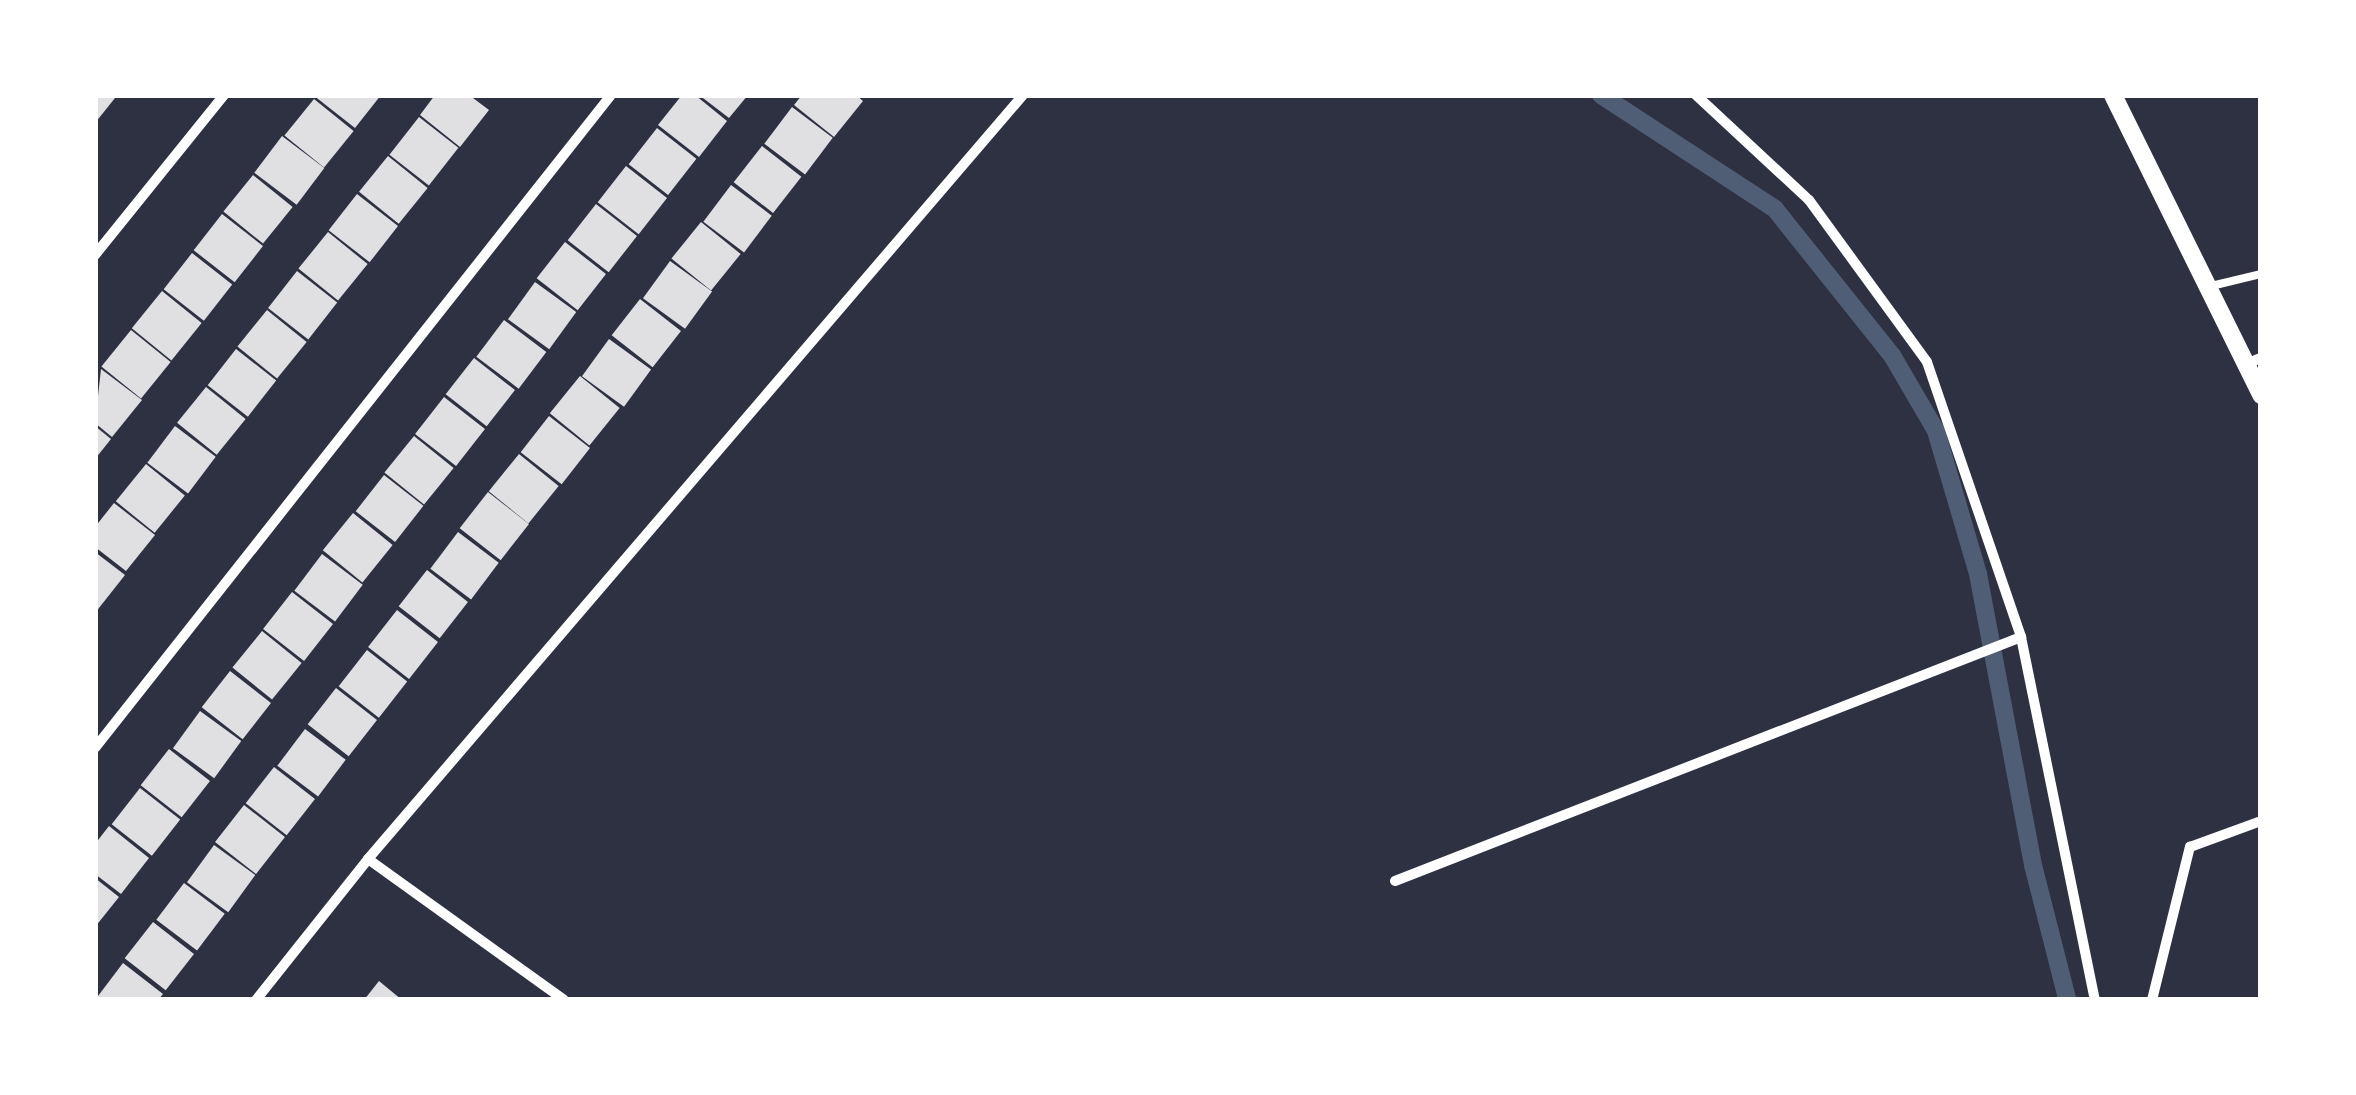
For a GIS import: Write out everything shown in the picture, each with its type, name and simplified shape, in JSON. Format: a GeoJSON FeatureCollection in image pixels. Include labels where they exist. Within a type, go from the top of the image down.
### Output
{"type":"FeatureCollection","features":[{"type":"Feature","properties":{"kind":"street"},"geometry":{"type":"LineString","coordinates":[[95,254],[224,95]]}},
{"type":"Feature","properties":{"kind":"street"},"geometry":{"type":"LineString","coordinates":[[95,748],[611,95]]}},
{"type":"Feature","properties":{"kind":"street"},"geometry":{"type":"LineString","coordinates":[[256,1000],[368,859],[1023,95]]}},
{"type":"Feature","properties":{"kind":"street"},"geometry":{"type":"LineString","coordinates":[[1696,95],[1809,200],[1927,362],[2021,637],[2095,1000]]}},
{"type":"Feature","properties":{"kind":"street"},"geometry":{"type":"LineString","coordinates":[[2112,95],[2207,288],[2253,361],[2261,395]]}},
{"type":"Feature","properties":{"kind":"street"},"geometry":{"type":"LineString","coordinates":[[1395,881],[2021,637]]}},
{"type":"Feature","properties":{"kind":"street"},"geometry":{"type":"LineString","coordinates":[[2152,1000],[2190,847],[2261,821]]}},
{"type":"Feature","properties":{"kind":"street"},"geometry":{"type":"LineString","coordinates":[[368,859],[564,1000]]}},
{"type":"Feature","properties":{"kind":"lane"},"geometry":{"type":"LineString","coordinates":[[2207,288],[2261,274]]}},
{"type":"Feature","properties":{"kind":"building"},"geometry":{"type":"Polygon","coordinates":[[[95,95],[115,98],[95,123],[95,95]]]}},
{"type":"Feature","properties":{"kind":"building"},"geometry":{"type":"Polygon","coordinates":[[[313,95],[381,95],[355,128],[313,95]]]}},
{"type":"Feature","properties":{"kind":"building"},"geometry":{"type":"Polygon","coordinates":[[[435,95],[469,95],[489,110],[460,147],[420,115],[435,95]]]}},
{"type":"Feature","properties":{"kind":"building"},"geometry":{"type":"Polygon","coordinates":[[[682,95],[695,95],[727,121],[699,157],[658,125],[682,95]]]}},
{"type":"Feature","properties":{"kind":"building"},"geometry":{"type":"Polygon","coordinates":[[[699,95],[748,95],[729,118],[699,95]]]}},
{"type":"Feature","properties":{"kind":"building"},"geometry":{"type":"Polygon","coordinates":[[[802,95],[856,95],[863,101],[834,137],[794,105],[802,95]]]}},
{"type":"Feature","properties":{"kind":"building"},"geometry":{"type":"Polygon","coordinates":[[[314,99],[354,131],[324,168],[284,136],[314,99]]]}},
{"type":"Feature","properties":{"kind":"building"},"geometry":{"type":"Polygon","coordinates":[[[792,107],[833,138],[805,174],[764,144],[792,107]]]}},
{"type":"Feature","properties":{"kind":"building"},"geometry":{"type":"Polygon","coordinates":[[[419,117],[458,148],[429,186],[389,155],[419,117]]]}},
{"type":"Feature","properties":{"kind":"building"},"geometry":{"type":"Polygon","coordinates":[[[657,128],[696,159],[668,195],[629,164],[657,128]]]}},
{"type":"Feature","properties":{"kind":"building"},"geometry":{"type":"Polygon","coordinates":[[[282,136],[324,168],[297,205],[254,173],[282,136]]]}},
{"type":"Feature","properties":{"kind":"building"},"geometry":{"type":"Polygon","coordinates":[[[762,146],[801,177],[773,213],[734,182],[762,146]]]}},
{"type":"Feature","properties":{"kind":"building"},"geometry":{"type":"Polygon","coordinates":[[[388,156],[428,188],[399,224],[359,192],[388,156]]]}},
{"type":"Feature","properties":{"kind":"building"},"geometry":{"type":"Polygon","coordinates":[[[626,166],[667,198],[639,234],[598,202],[626,166]]]}},
{"type":"Feature","properties":{"kind":"building"},"geometry":{"type":"Polygon","coordinates":[[[253,175],[293,207],[263,244],[223,212],[253,175]]]}},
{"type":"Feature","properties":{"kind":"building"},"geometry":{"type":"Polygon","coordinates":[[[731,185],[772,216],[744,252],[703,222],[731,185]]]}},
{"type":"Feature","properties":{"kind":"building"},"geometry":{"type":"Polygon","coordinates":[[[357,194],[398,226],[370,262],[329,230],[357,194]]]}},
{"type":"Feature","properties":{"kind":"building"},"geometry":{"type":"Polygon","coordinates":[[[596,204],[637,236],[609,272],[568,240],[596,204]]]}},
{"type":"Feature","properties":{"kind":"building"},"geometry":{"type":"Polygon","coordinates":[[[222,214],[263,246],[235,282],[194,250],[222,214]]]}},
{"type":"Feature","properties":{"kind":"building"},"geometry":{"type":"Polygon","coordinates":[[[701,222],[741,254],[711,291],[671,259],[701,222]]]}},
{"type":"Feature","properties":{"kind":"building"},"geometry":{"type":"Polygon","coordinates":[[[328,232],[368,264],[338,301],[298,269],[328,232]]]}},
{"type":"Feature","properties":{"kind":"building"},"geometry":{"type":"Polygon","coordinates":[[[565,242],[606,274],[578,310],[537,278],[565,242]]]}},
{"type":"Feature","properties":{"kind":"building"},"geometry":{"type":"Polygon","coordinates":[[[192,253],[232,284],[204,321],[164,289],[192,253]]]}},
{"type":"Feature","properties":{"kind":"building"},"geometry":{"type":"Polygon","coordinates":[[[670,261],[712,292],[685,329],[643,298],[670,261]]]}},
{"type":"Feature","properties":{"kind":"building"},"geometry":{"type":"Polygon","coordinates":[[[297,271],[337,302],[308,339],[268,308],[297,271]]]}},
{"type":"Feature","properties":{"kind":"building"},"geometry":{"type":"Polygon","coordinates":[[[535,282],[576,312],[549,349],[508,319],[535,282]]]}},
{"type":"Feature","properties":{"kind":"building"},"geometry":{"type":"Polygon","coordinates":[[[162,291],[202,323],[171,360],[132,328],[162,291]]]}},
{"type":"Feature","properties":{"kind":"building"},"geometry":{"type":"Polygon","coordinates":[[[640,299],[681,331],[653,367],[612,335],[640,299]]]}},
{"type":"Feature","properties":{"kind":"building"},"geometry":{"type":"Polygon","coordinates":[[[267,310],[307,342],[277,379],[237,347],[267,310]]]}},
{"type":"Feature","properties":{"kind":"building"},"geometry":{"type":"Polygon","coordinates":[[[504,320],[546,352],[519,389],[476,357],[504,320]]]}},
{"type":"Feature","properties":{"kind":"building"},"geometry":{"type":"Polygon","coordinates":[[[131,330],[171,362],[141,399],[101,367],[131,330]]]}},
{"type":"Feature","properties":{"kind":"building"},"geometry":{"type":"Polygon","coordinates":[[[609,339],[651,370],[624,407],[582,376],[609,339]]]}},
{"type":"Feature","properties":{"kind":"building"},"geometry":{"type":"Polygon","coordinates":[[[236,349],[276,380],[248,417],[208,385],[236,349]]]}},
{"type":"Feature","properties":{"kind":"building"},"geometry":{"type":"Polygon","coordinates":[[[474,358],[515,390],[487,426],[446,394],[474,358]]]}},
{"type":"Feature","properties":{"kind":"building"},"geometry":{"type":"Polygon","coordinates":[[[101,369],[142,400],[112,437],[95,423],[101,369]]]}},
{"type":"Feature","properties":{"kind":"building"},"geometry":{"type":"Polygon","coordinates":[[[580,376],[620,408],[589,445],[550,413],[580,376]]]}},
{"type":"Feature","properties":{"kind":"building"},"geometry":{"type":"Polygon","coordinates":[[[206,387],[246,419],[217,455],[177,423],[206,387]]]}},
{"type":"Feature","properties":{"kind":"building"},"geometry":{"type":"Polygon","coordinates":[[[444,397],[485,429],[456,466],[415,434],[444,397]]]}},
{"type":"Feature","properties":{"kind":"building"},"geometry":{"type":"Polygon","coordinates":[[[549,416],[590,448],[562,484],[521,452],[549,416]]]}},
{"type":"Feature","properties":{"kind":"building"},"geometry":{"type":"Polygon","coordinates":[[[95,426],[111,439],[95,459],[95,426]]]}},
{"type":"Feature","properties":{"kind":"building"},"geometry":{"type":"Polygon","coordinates":[[[175,426],[216,457],[188,493],[147,463],[175,426]]]}},
{"type":"Feature","properties":{"kind":"building"},"geometry":{"type":"Polygon","coordinates":[[[414,436],[454,468],[424,505],[384,473],[414,436]]]}},
{"type":"Feature","properties":{"kind":"building"},"geometry":{"type":"Polygon","coordinates":[[[519,454],[559,486],[528,523],[489,491],[519,454]]]}},
{"type":"Feature","properties":{"kind":"building"},"geometry":{"type":"Polygon","coordinates":[[[146,464],[185,495],[155,533],[116,501],[146,464]]]}},
{"type":"Feature","properties":{"kind":"building"},"geometry":{"type":"Polygon","coordinates":[[[384,475],[423,506],[395,542],[356,511],[384,475]]]}},
{"type":"Feature","properties":{"kind":"building"},"geometry":{"type":"Polygon","coordinates":[[[488,492],[529,524],[501,560],[460,528],[488,492]]]}},
{"type":"Feature","properties":{"kind":"building"},"geometry":{"type":"Polygon","coordinates":[[[114,503],[155,535],[126,571],[95,547],[95,527],[114,503]]]}},
{"type":"Feature","properties":{"kind":"building"},"geometry":{"type":"Polygon","coordinates":[[[353,513],[393,545],[362,582],[323,550],[353,513]]]}},
{"type":"Feature","properties":{"kind":"building"},"geometry":{"type":"Polygon","coordinates":[[[458,532],[499,563],[471,599],[430,569],[458,532]]]}},
{"type":"Feature","properties":{"kind":"building"},"geometry":{"type":"Polygon","coordinates":[[[95,552],[125,575],[95,613],[95,552]]]}},
{"type":"Feature","properties":{"kind":"building"},"geometry":{"type":"Polygon","coordinates":[[[322,554],[363,585],[335,621],[294,591],[322,554]]]}},
{"type":"Feature","properties":{"kind":"building"},"geometry":{"type":"Polygon","coordinates":[[[427,570],[468,602],[440,638],[399,606],[427,570]]]}},
{"type":"Feature","properties":{"kind":"building"},"geometry":{"type":"Polygon","coordinates":[[[292,592],[333,624],[304,661],[263,629],[292,592]]]}},
{"type":"Feature","properties":{"kind":"building"},"geometry":{"type":"Polygon","coordinates":[[[397,610],[438,642],[409,679],[368,647],[397,610]]]}},
{"type":"Feature","properties":{"kind":"building"},"geometry":{"type":"Polygon","coordinates":[[[262,631],[302,663],[272,700],[232,668],[262,631]]]}},
{"type":"Feature","properties":{"kind":"building"},"geometry":{"type":"Polygon","coordinates":[[[367,650],[407,681],[379,718],[339,686],[367,650]]]}},
{"type":"Feature","properties":{"kind":"building"},"geometry":{"type":"Polygon","coordinates":[[[230,671],[271,703],[243,739],[202,707],[230,671]]]}},
{"type":"Feature","properties":{"kind":"building"},"geometry":{"type":"Polygon","coordinates":[[[336,688],[377,720],[349,756],[308,724],[336,688]]]}},
{"type":"Feature","properties":{"kind":"building"},"geometry":{"type":"Polygon","coordinates":[[[200,711],[241,741],[214,778],[173,748],[200,711]]]}},
{"type":"Feature","properties":{"kind":"building"},"geometry":{"type":"Polygon","coordinates":[[[305,729],[346,760],[318,796],[277,766],[305,729]]]}},
{"type":"Feature","properties":{"kind":"building"},"geometry":{"type":"Polygon","coordinates":[[[169,749],[210,781],[182,817],[141,785],[169,749]]]}},
{"type":"Feature","properties":{"kind":"building"},"geometry":{"type":"Polygon","coordinates":[[[274,767],[315,799],[287,835],[246,803],[274,767]]]}},
{"type":"Feature","properties":{"kind":"building"},"geometry":{"type":"Polygon","coordinates":[[[140,788],[180,819],[152,856],[112,824],[140,788]]]}},
{"type":"Feature","properties":{"kind":"building"},"geometry":{"type":"Polygon","coordinates":[[[244,805],[285,837],[256,874],[215,842],[244,805]]]}},
{"type":"Feature","properties":{"kind":"building"},"geometry":{"type":"Polygon","coordinates":[[[109,826],[149,858],[121,894],[95,874],[95,844],[109,826]]]}},
{"type":"Feature","properties":{"kind":"building"},"geometry":{"type":"Polygon","coordinates":[[[214,845],[255,875],[228,912],[187,882],[214,845]]]}},
{"type":"Feature","properties":{"kind":"building"},"geometry":{"type":"Polygon","coordinates":[[[95,878],[119,897],[95,927],[95,878]]]}},
{"type":"Feature","properties":{"kind":"building"},"geometry":{"type":"Polygon","coordinates":[[[184,883],[225,914],[197,950],[156,920],[184,883]]]}},
{"type":"Feature","properties":{"kind":"building"},"geometry":{"type":"Polygon","coordinates":[[[153,922],[194,954],[166,990],[125,958],[153,922]]]}},
{"type":"Feature","properties":{"kind":"building"},"geometry":{"type":"Polygon","coordinates":[[[123,963],[163,994],[158,1000],[95,1000],[123,963]]]}},
{"type":"Feature","properties":{"kind":"building"},"geometry":{"type":"Polygon","coordinates":[[[379,981],[402,1000],[364,1000],[379,981]]]}},
{"type":"Feature","properties":{"kind":"waterway"},"geometry":{"type":"LineString","coordinates":[[1601,95],[1775,209],[1893,357],[1936,431],[1978,574],[2033,865],[2067,998]]}}]}
